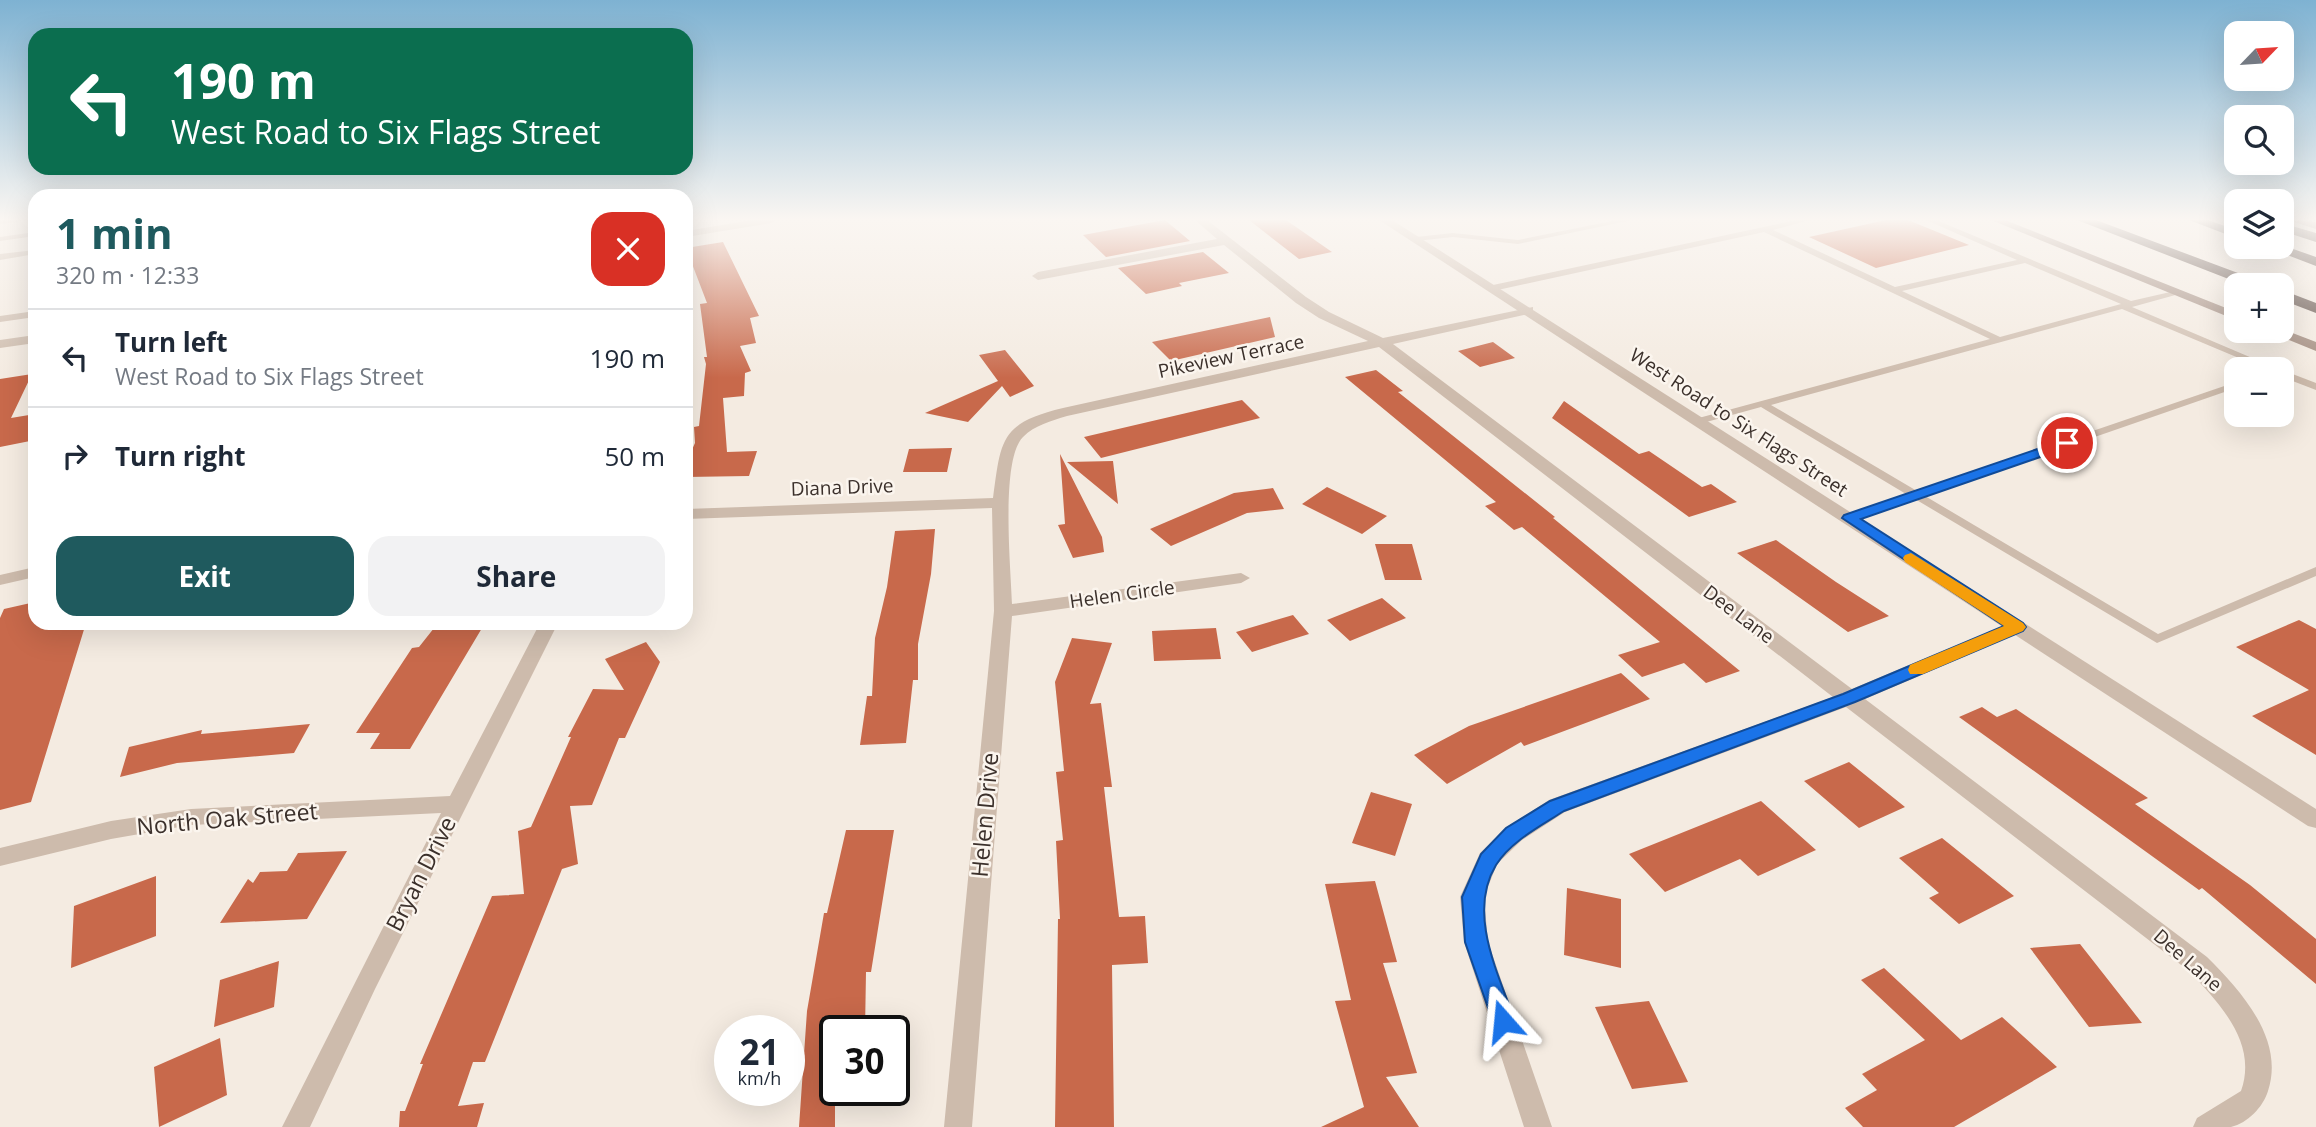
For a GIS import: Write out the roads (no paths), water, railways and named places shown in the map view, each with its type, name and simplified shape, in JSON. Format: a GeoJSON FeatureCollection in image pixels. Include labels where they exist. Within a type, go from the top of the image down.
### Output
{"type":"FeatureCollection","features":[{"type":"Feature","properties":{"kind":"highway"},"geometry":{"type":"LineString","coordinates":[[2294,300],[2316,308]]}},
{"type":"Feature","properties":{"kind":"main road"},"geometry":{"type":"LineString","coordinates":[[2127,273],[2224,311]]}},
{"type":"Feature","properties":{"kind":"main road"},"geometry":{"type":"LineString","coordinates":[[2294,339],[2316,347]]}},
{"type":"Feature","properties":{"kind":"street"},"geometry":{"type":"LineString","coordinates":[[1038,276],[1056,273]]}},
{"type":"Feature","properties":{"kind":"street","name":"Dee Lane"},"geometry":{"type":"LineString","coordinates":[[1266,273],[1324,315],[1383,343],[2198,964],[2231,997],[2253,1036],[2259,1073],[2252,1099],[2207,1127]]}},
{"type":"Feature","properties":{"kind":"street","name":"West Road to Six Flags Street"},"geometry":{"type":"LineString","coordinates":[[1469,273],[2316,820]]}},
{"type":"Feature","properties":{"kind":"street","name":"Pikeview Terrace"},"geometry":{"type":"LineString","coordinates":[[1000,503],[1008,447],[1017,433],[1035,421],[1063,412],[1528,310]]}},
{"type":"Feature","properties":{"kind":"street"},"geometry":{"type":"LineString","coordinates":[[0,344],[28,340]]}},
{"type":"Feature","properties":{"kind":"street","name":"Diana Drive"},"geometry":{"type":"LineString","coordinates":[[693,514],[1000,503]]}},
{"type":"Feature","properties":{"kind":"street","name":"Helen Drive"},"geometry":{"type":"LineString","coordinates":[[958,1127],[1003,611],[1000,503]]}},
{"type":"Feature","properties":{"kind":"street"},"geometry":{"type":"LineString","coordinates":[[0,580],[28,574]]}},
{"type":"Feature","properties":{"kind":"street","name":"Helen Circle"},"geometry":{"type":"LineString","coordinates":[[1003,611],[1241,578]]}},
{"type":"Feature","properties":{"kind":"street"},"geometry":{"type":"LineString","coordinates":[[1538,1127],[1476,942],[1472,897],[1488,859],[1514,834],[1557,806],[1849,698],[2017,627]]}},
{"type":"Feature","properties":{"kind":"street","name":"Bryan Drive"},"geometry":{"type":"LineString","coordinates":[[296,1127],[545,630]]}},
{"type":"Feature","properties":{"kind":"street","name":"North Oak Street"},"geometry":{"type":"LineString","coordinates":[[0,857],[111,830],[191,817],[457,804]]}},
{"type":"Feature","properties":{"kind":"lane"},"geometry":{"type":"LineString","coordinates":[[1493,288],[1564,273]]}},
{"type":"Feature","properties":{"kind":"lane"},"geometry":{"type":"LineString","coordinates":[[1857,273],[1999,340]]}},
{"type":"Feature","properties":{"kind":"lane"},"geometry":{"type":"LineString","coordinates":[[1894,290],[1971,273]]}},
{"type":"Feature","properties":{"kind":"lane"},"geometry":{"type":"LineString","coordinates":[[2054,273],[2245,357]]}},
{"type":"Feature","properties":{"kind":"lane"},"geometry":{"type":"LineString","coordinates":[[1699,421],[2176,292]]}},
{"type":"Feature","properties":{"kind":"lane"},"geometry":{"type":"LineString","coordinates":[[0,319],[28,315]]}},
{"type":"Feature","properties":{"kind":"lane"},"geometry":{"type":"LineString","coordinates":[[2294,378],[2316,387]]}},
{"type":"Feature","properties":{"kind":"lane"},"geometry":{"type":"LineString","coordinates":[[1849,518],[2224,389]]}},
{"type":"Feature","properties":{"kind":"lane"},"geometry":{"type":"LineString","coordinates":[[1763,404],[2157,639],[2316,571]]}}]}
